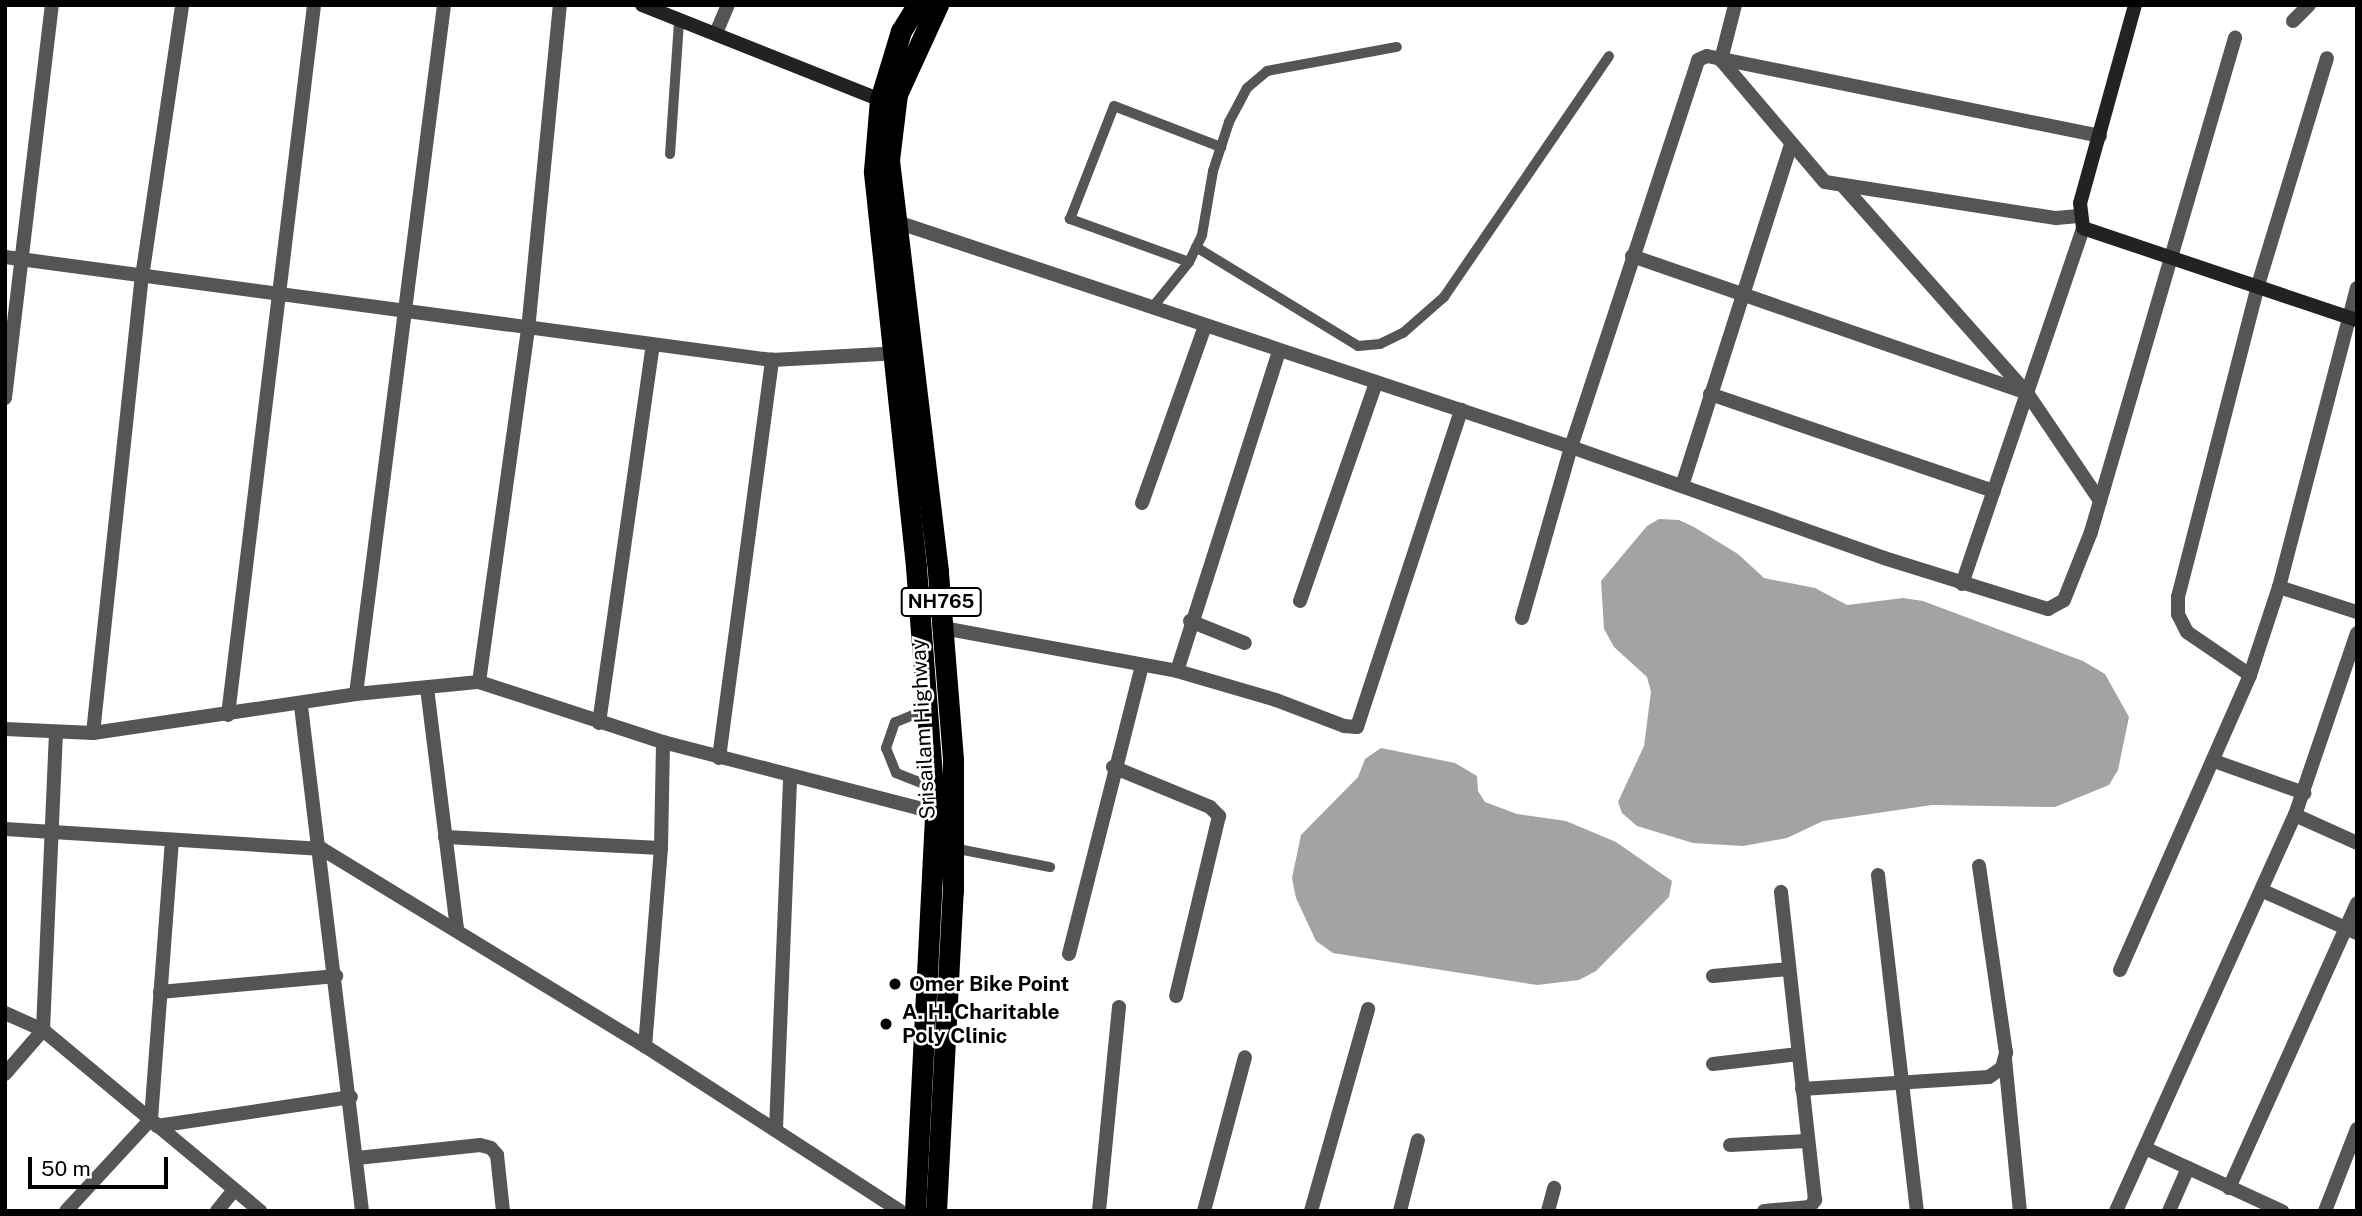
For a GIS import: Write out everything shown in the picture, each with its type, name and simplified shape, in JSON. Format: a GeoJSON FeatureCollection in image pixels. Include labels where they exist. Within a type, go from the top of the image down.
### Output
{"type":"FeatureCollection","features":[{"type":"Feature","properties":{"kind":"highway","name":"Srisailam Highway"},"geometry":{"type":"LineString","coordinates":[[915,1211],[944,815],[953,759],[943,628],[875,194],[887,102],[901,31],[917,5]]}},
{"type":"Feature","properties":{"kind":"highway","name":"Srisailam Highway"},"geometry":{"type":"LineString","coordinates":[[936,1211],[953,848],[934,788],[901,353],[887,102],[937,5]]}},
{"type":"Feature","properties":{"kind":"street"},"geometry":{"type":"LineString","coordinates":[[5,398],[52,5]]}},
{"type":"Feature","properties":{"kind":"street"},"geometry":{"type":"LineString","coordinates":[[93,733],[142,277],[182,5]]}},
{"type":"Feature","properties":{"kind":"street"},"geometry":{"type":"LineString","coordinates":[[228,715],[314,5]]}},
{"type":"Feature","properties":{"kind":"street"},"geometry":{"type":"LineString","coordinates":[[356,694],[444,5]]}},
{"type":"Feature","properties":{"kind":"street"},"geometry":{"type":"LineString","coordinates":[[479,682],[528,330],[561,5]]}},
{"type":"Feature","properties":{"kind":"street"},"geometry":{"type":"LineString","coordinates":[[642,5],[887,102]]}},
{"type":"Feature","properties":{"kind":"street"},"geometry":{"type":"LineString","coordinates":[[716,33],[728,5]]}},
{"type":"Feature","properties":{"kind":"street"},"geometry":{"type":"LineString","coordinates":[[1721,60],[1735,5]]}},
{"type":"Feature","properties":{"kind":"street"},"geometry":{"type":"LineString","coordinates":[[1962,584],[2027,393],[2081,222],[2100,136],[2135,5]]}},
{"type":"Feature","properties":{"kind":"street"},"geometry":{"type":"LineString","coordinates":[[2293,21],[2309,5]]}},
{"type":"Feature","properties":{"kind":"street"},"geometry":{"type":"LineString","coordinates":[[894,221],[1571,447],[1962,584],[2048,609],[2064,600],[2076,576],[2235,38]]}},
{"type":"Feature","properties":{"kind":"street"},"geometry":{"type":"LineString","coordinates":[[1521,618],[1571,447],[1692,70],[1707,57],[2100,136]]}},
{"type":"Feature","properties":{"kind":"street"},"geometry":{"type":"LineString","coordinates":[[2250,675],[2187,632],[2178,614],[2178,597],[2258,285],[2327,58]]}},
{"type":"Feature","properties":{"kind":"street"},"geometry":{"type":"LineString","coordinates":[[1721,60],[1825,182],[2081,222],[2096,236],[2170,256],[2353,319]]}},
{"type":"Feature","properties":{"kind":"street"},"geometry":{"type":"LineString","coordinates":[[1682,486],[1791,145]]}},
{"type":"Feature","properties":{"kind":"street"},"geometry":{"type":"LineString","coordinates":[[1844,187],[2027,393],[2100,501]]}},
{"type":"Feature","properties":{"kind":"street"},"geometry":{"type":"LineString","coordinates":[[1632,256],[2027,393]]}},
{"type":"Feature","properties":{"kind":"street"},"geometry":{"type":"LineString","coordinates":[[5,257],[279,293],[406,315],[772,360],[901,353]]}},
{"type":"Feature","properties":{"kind":"street"},"geometry":{"type":"LineString","coordinates":[[2120,970],[2250,675],[2278,586],[2353,319],[2357,288]]}},
{"type":"Feature","properties":{"kind":"street"},"geometry":{"type":"LineString","coordinates":[[1142,503],[1205,326]]}},
{"type":"Feature","properties":{"kind":"street"},"geometry":{"type":"LineString","coordinates":[[599,723],[653,345]]}},
{"type":"Feature","properties":{"kind":"street"},"geometry":{"type":"LineString","coordinates":[[1177,671],[1190,621],[1279,351]]}},
{"type":"Feature","properties":{"kind":"street"},"geometry":{"type":"LineString","coordinates":[[719,758],[772,360]]}},
{"type":"Feature","properties":{"kind":"street"},"geometry":{"type":"LineString","coordinates":[[1300,601],[1376,383]]}},
{"type":"Feature","properties":{"kind":"street"},"geometry":{"type":"LineString","coordinates":[[1710,394],[1994,491]]}},
{"type":"Feature","properties":{"kind":"street"},"geometry":{"type":"LineString","coordinates":[[943,628],[1177,671],[1276,700],[1344,726],[1357,726],[1461,410]]}},
{"type":"Feature","properties":{"kind":"street"},"geometry":{"type":"LineString","coordinates":[[2278,586],[2357,612]]}},
{"type":"Feature","properties":{"kind":"street"},"geometry":{"type":"LineString","coordinates":[[1190,621],[1245,643]]}},
{"type":"Feature","properties":{"kind":"street"},"geometry":{"type":"LineString","coordinates":[[2116,1211],[2147,1149],[2295,815],[2357,633]]}},
{"type":"Feature","properties":{"kind":"street"},"geometry":{"type":"LineString","coordinates":[[1069,954],[1114,767],[1142,665]]}},
{"type":"Feature","properties":{"kind":"street"},"geometry":{"type":"LineString","coordinates":[[5,729],[56,734],[93,733],[301,706],[356,694],[479,682],[663,743],[790,778],[944,815]]}},
{"type":"Feature","properties":{"kind":"street"},"geometry":{"type":"LineString","coordinates":[[427,688],[457,929]]}},
{"type":"Feature","properties":{"kind":"street"},"geometry":{"type":"LineString","coordinates":[[301,706],[322,849],[362,1211]]}},
{"type":"Feature","properties":{"kind":"street"},"geometry":{"type":"LineString","coordinates":[[5,1074],[43,1030],[56,734]]}},
{"type":"Feature","properties":{"kind":"street"},"geometry":{"type":"LineString","coordinates":[[645,1046],[661,848],[663,743]]}},
{"type":"Feature","properties":{"kind":"street"},"geometry":{"type":"LineString","coordinates":[[2214,761],[2304,793]]}},
{"type":"Feature","properties":{"kind":"street"},"geometry":{"type":"LineString","coordinates":[[1114,767],[1210,807],[1219,816],[1176,996]]}},
{"type":"Feature","properties":{"kind":"street"},"geometry":{"type":"LineString","coordinates":[[776,1129],[790,778]]}},
{"type":"Feature","properties":{"kind":"street"},"geometry":{"type":"LineString","coordinates":[[2295,815],[2357,843]]}},
{"type":"Feature","properties":{"kind":"street"},"geometry":{"type":"LineString","coordinates":[[5,829],[322,849],[645,1046],[900,1211]]}},
{"type":"Feature","properties":{"kind":"street"},"geometry":{"type":"LineString","coordinates":[[445,837],[661,848]]}},
{"type":"Feature","properties":{"kind":"street"},"geometry":{"type":"LineString","coordinates":[[154,1122],[160,992],[172,840]]}},
{"type":"Feature","properties":{"kind":"street"},"geometry":{"type":"LineString","coordinates":[[1979,866],[2005,1058],[2020,1211]]}},
{"type":"Feature","properties":{"kind":"street"},"geometry":{"type":"LineString","coordinates":[[1878,875],[1917,1211]]}},
{"type":"Feature","properties":{"kind":"street"},"geometry":{"type":"LineString","coordinates":[[2263,891],[2351,930]]}},
{"type":"Feature","properties":{"kind":"street"},"geometry":{"type":"LineString","coordinates":[[1764,1211],[1810,1207],[1815,1200],[1781,892]]}},
{"type":"Feature","properties":{"kind":"street"},"geometry":{"type":"LineString","coordinates":[[2229,1188],[2351,930],[2357,903]]}},
{"type":"Feature","properties":{"kind":"street"},"geometry":{"type":"LineString","coordinates":[[1713,976],[1789,968]]}},
{"type":"Feature","properties":{"kind":"street"},"geometry":{"type":"LineString","coordinates":[[160,992],[336,976]]}},
{"type":"Feature","properties":{"kind":"street"},"geometry":{"type":"LineString","coordinates":[[1099,1211],[1119,1007]]}},
{"type":"Feature","properties":{"kind":"street"},"geometry":{"type":"LineString","coordinates":[[1311,1211],[1368,1009]]}},
{"type":"Feature","properties":{"kind":"street"},"geometry":{"type":"LineString","coordinates":[[5,1013],[43,1030],[260,1211]]}},
{"type":"Feature","properties":{"kind":"street"},"geometry":{"type":"LineString","coordinates":[[1713,1064],[1798,1054]]}},
{"type":"Feature","properties":{"kind":"street"},"geometry":{"type":"LineString","coordinates":[[1205,1211],[1245,1056]]}},
{"type":"Feature","properties":{"kind":"street"},"geometry":{"type":"LineString","coordinates":[[1802,1089],[1989,1077],[2001,1068],[2005,1058]]}},
{"type":"Feature","properties":{"kind":"street"},"geometry":{"type":"LineString","coordinates":[[66,1211],[154,1122],[351,1097]]}},
{"type":"Feature","properties":{"kind":"street"},"geometry":{"type":"LineString","coordinates":[[2325,1211],[2356,1132]]}},
{"type":"Feature","properties":{"kind":"street"},"geometry":{"type":"LineString","coordinates":[[1400,1211],[1418,1140]]}},
{"type":"Feature","properties":{"kind":"street"},"geometry":{"type":"LineString","coordinates":[[1730,1145],[1807,1141]]}},
{"type":"Feature","properties":{"kind":"street"},"geometry":{"type":"LineString","coordinates":[[356,1158],[480,1145],[497,1155],[502,1204],[514,1211]]}},
{"type":"Feature","properties":{"kind":"street"},"geometry":{"type":"LineString","coordinates":[[2147,1149],[2282,1211]]}},
{"type":"Feature","properties":{"kind":"street"},"geometry":{"type":"LineString","coordinates":[[2169,1211],[2188,1168]]}},
{"type":"Feature","properties":{"kind":"street"},"geometry":{"type":"LineString","coordinates":[[1548,1211],[1554,1188]]}},
{"type":"Feature","properties":{"kind":"street"},"geometry":{"type":"LineString","coordinates":[[217,1211],[234,1190]]}},
{"type":"Feature","properties":{"kind":"street"},"geometry":{"type":"LineString","coordinates":[[234,1190],[237,1211]]}},
{"type":"Feature","properties":{"kind":"lane"},"geometry":{"type":"LineString","coordinates":[[670,154],[679,21]]}},
{"type":"Feature","properties":{"kind":"lane"},"geometry":{"type":"LineString","coordinates":[[1152,308],[1189,262],[1196,247],[1221,147],[1247,88],[1267,71],[1397,47]]}},
{"type":"Feature","properties":{"kind":"lane"},"geometry":{"type":"LineString","coordinates":[[1196,247],[1358,346],[1380,344],[1403,332],[1444,297],[1609,56]]}},
{"type":"Feature","properties":{"kind":"lane"},"geometry":{"type":"LineString","coordinates":[[1189,262],[1070,219],[1114,107],[1221,147]]}},
{"type":"Feature","properties":{"kind":"lane"},"geometry":{"type":"LineString","coordinates":[[928,709],[895,722],[886,748],[896,773],[934,788]]}},
{"type":"Feature","properties":{"kind":"lane"},"geometry":{"type":"LineString","coordinates":[[953,848],[1049,867]]}},
{"type":"Feature","properties":{"kind":"shaded area"},"geometry":{"type":"Polygon","coordinates":[[[1659,519],[1679,520],[1694,527],[1738,554],[1764,578],[1815,588],[1847,605],[1903,598],[1923,601],[2083,661],[2105,674],[2129,717],[2118,770],[2109,785],[2055,807],[1932,805],[1823,821],[1787,838],[1743,846],[1693,843],[1637,826],[1622,813],[1618,802],[1644,746],[1651,692],[1647,677],[1614,647],[1604,629],[1601,581],[1647,526],[1659,519]]]}},
{"type":"Feature","properties":{"kind":"shaded area"},"geometry":{"type":"Polygon","coordinates":[[[1381,748],[1455,763],[1477,776],[1478,791],[1485,802],[1517,814],[1566,821],[1616,842],[1672,881],[1669,897],[1596,971],[1579,980],[1537,985],[1333,953],[1316,941],[1296,898],[1292,878],[1301,835],[1358,777],[1365,759],[1381,748]]]}},
{"type":"Feature","properties":{"kind":"place","name":"Omer Bike Point"},"geometry":{"type":"Point","coordinates":[895,984]}},
{"type":"Feature","properties":{"kind":"place","name":"A. H. Charitable Poly Clinic"},"geometry":{"type":"Point","coordinates":[886,1024]}}]}
